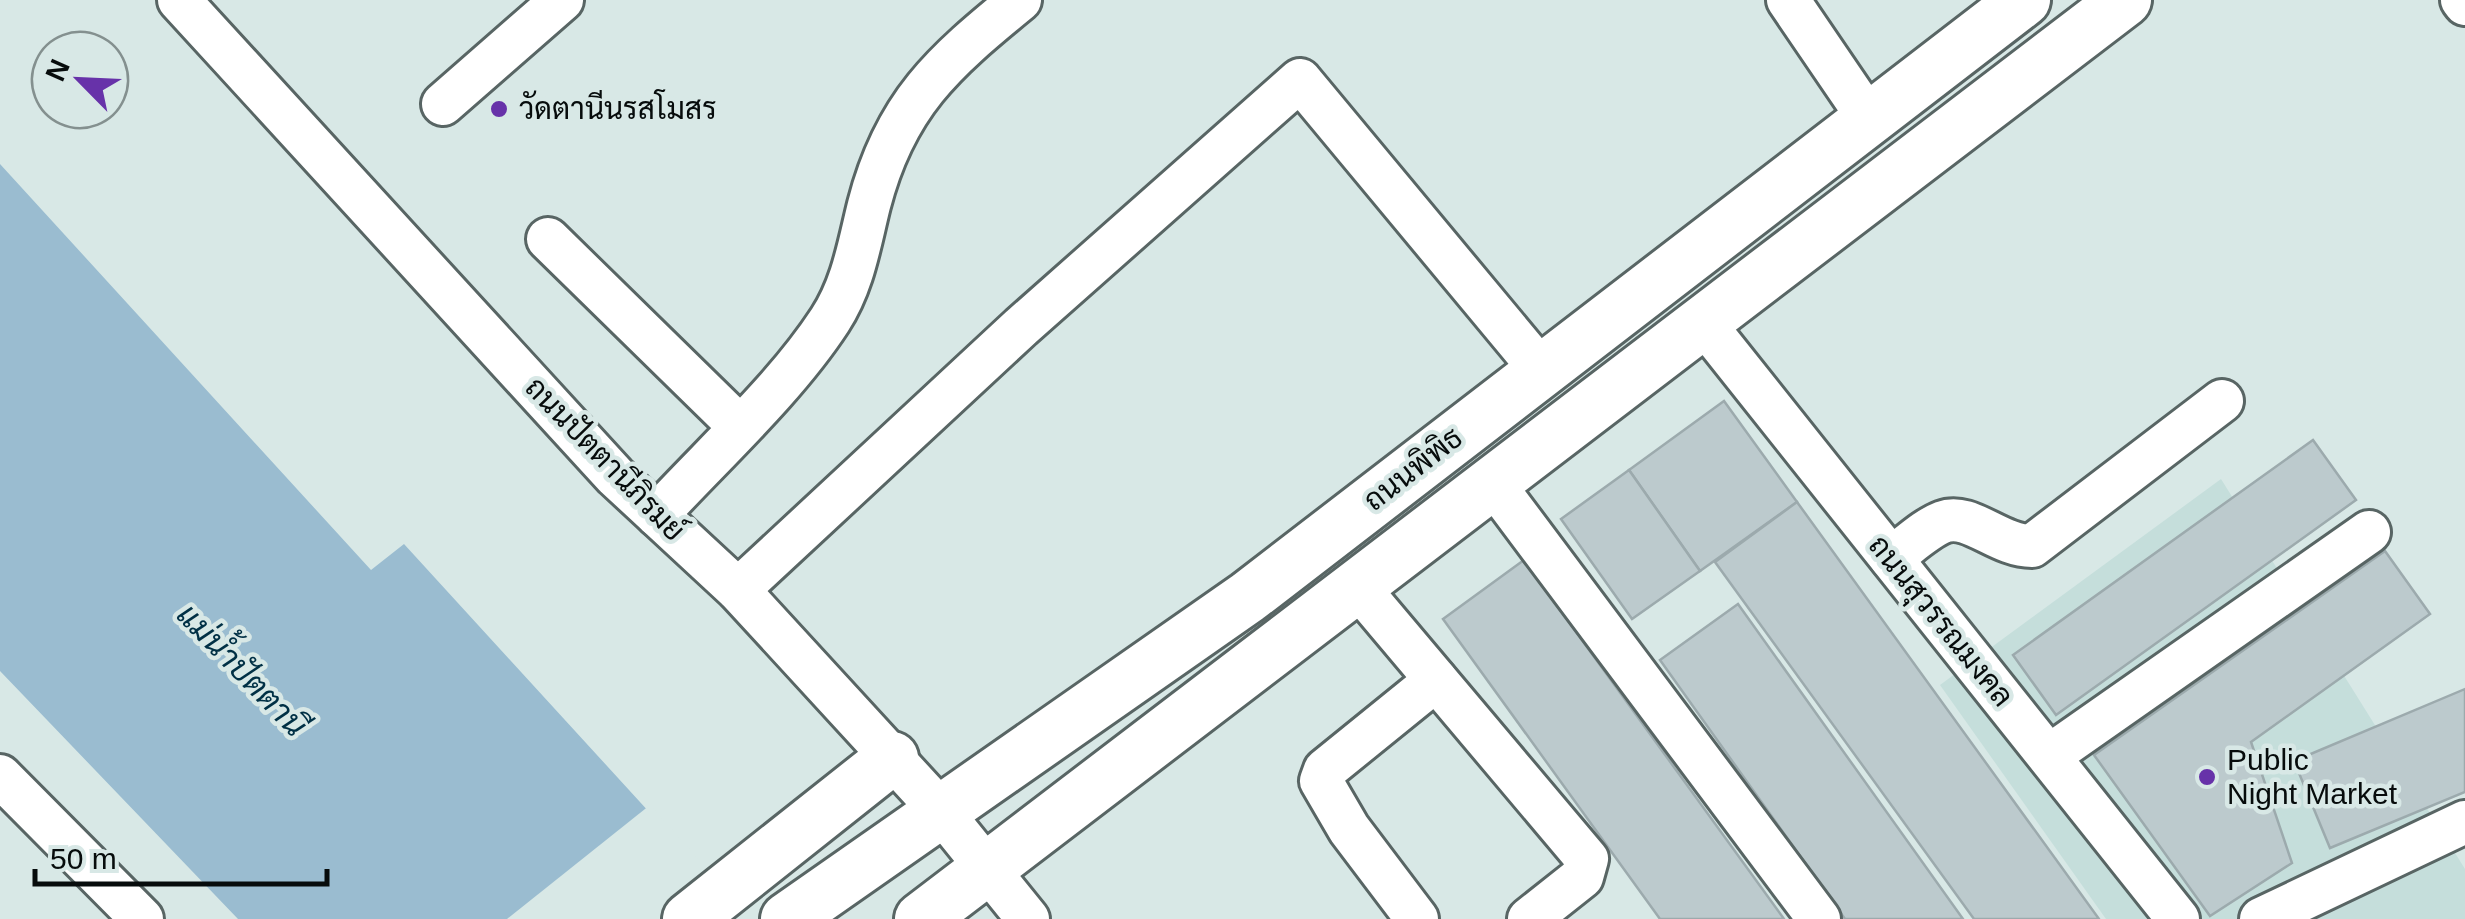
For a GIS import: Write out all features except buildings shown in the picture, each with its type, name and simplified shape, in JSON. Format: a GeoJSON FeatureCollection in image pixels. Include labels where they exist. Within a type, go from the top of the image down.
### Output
{"type":"FeatureCollection","features":[{"type":"Feature","properties":{"kind":"main road","name":"ถนนพิพิธ"},"geometry":{"type":"LineString","coordinates":[[787,919],[1248,597],[2024,0]]}},
{"type":"Feature","properties":{"kind":"main road","name":"ถนนพิพิธ"},"geometry":{"type":"LineString","coordinates":[[932,911],[2125,0]]}},
{"type":"Feature","properties":{"kind":"main road"},"geometry":{"type":"LineString","coordinates":[[690,919],[892,758]]}},
{"type":"Feature","properties":{"kind":"street"},"geometry":{"type":"LineString","coordinates":[[443,104],[562,0]]}},
{"type":"Feature","properties":{"kind":"street"},"geometry":{"type":"LineString","coordinates":[[1788,0],[1870,119]]}},
{"type":"Feature","properties":{"kind":"street"},"geometry":{"type":"LineString","coordinates":[[657,515],[830,320],[859,258],[886,153],[910,105],[948,58],[1008,4]]}},
{"type":"Feature","properties":{"kind":"street","name":"ถนนปัตตานีภิรมย์"},"geometry":{"type":"LineString","coordinates":[[201,8],[615,476],[738,590],[940,810],[1028,919]]}},
{"type":"Feature","properties":{"kind":"street"},"geometry":{"type":"LineString","coordinates":[[738,590],[1021,327],[1300,80],[1540,370]]}},
{"type":"Feature","properties":{"kind":"street"},"geometry":{"type":"LineString","coordinates":[[548,239],[739,426]]}},
{"type":"Feature","properties":{"kind":"street","name":"ถนนสุวรรณมงคล"},"geometry":{"type":"LineString","coordinates":[[1703,322],[2178,919]]}},
{"type":"Feature","properties":{"kind":"street"},"geometry":{"type":"LineString","coordinates":[[1891,558],[1940,523],[1956,519],[2013,546],[2032,546],[2222,402]]}},
{"type":"Feature","properties":{"kind":"street"},"geometry":{"type":"LineString","coordinates":[[1493,483],[1819,919]]}},
{"type":"Feature","properties":{"kind":"street"},"geometry":{"type":"LineString","coordinates":[[2049,756],[2369,532]]}},
{"type":"Feature","properties":{"kind":"street"},"geometry":{"type":"LineString","coordinates":[[1357,586],[1587,859],[1582,877],[1529,919]]}},
{"type":"Feature","properties":{"kind":"street"},"geometry":{"type":"LineString","coordinates":[[1418,919],[1349,829],[1321,781],[1325,770],[1436,680]]}},
{"type":"Feature","properties":{"kind":"street"},"geometry":{"type":"LineString","coordinates":[[0,776],[142,919]]}},
{"type":"Feature","properties":{"kind":"street"},"geometry":{"type":"LineString","coordinates":[[2261,919],[2463,827]]}},
{"type":"Feature","properties":{"kind":"shaded area","name":"Public Night Market"},"geometry":{"type":"Polygon","coordinates":[[[2221,479],[2465,869],[2465,919],[2106,919],[1940,685],[2221,479]]]}},
{"type":"Feature","properties":{"kind":"water","name":"แม่น้ำปัตตานี"},"geometry":{"type":"Polygon","coordinates":[[[0,164],[371,570],[404,544],[747,919],[238,919],[0,671],[0,164]]]}},
{"type":"Feature","properties":{"kind":"pier"},"geometry":{"type":"Polygon","coordinates":[[[650,805],[752,919],[507,919],[650,805]]]}},
{"type":"Feature","properties":{"kind":"place","name":"วัดตานีนรสโมสร"},"geometry":{"type":"Point","coordinates":[499,109]}},
{"type":"Feature","properties":{"kind":"place","name":"Public Night Market"},"geometry":{"type":"Point","coordinates":[2207,777]}}]}
